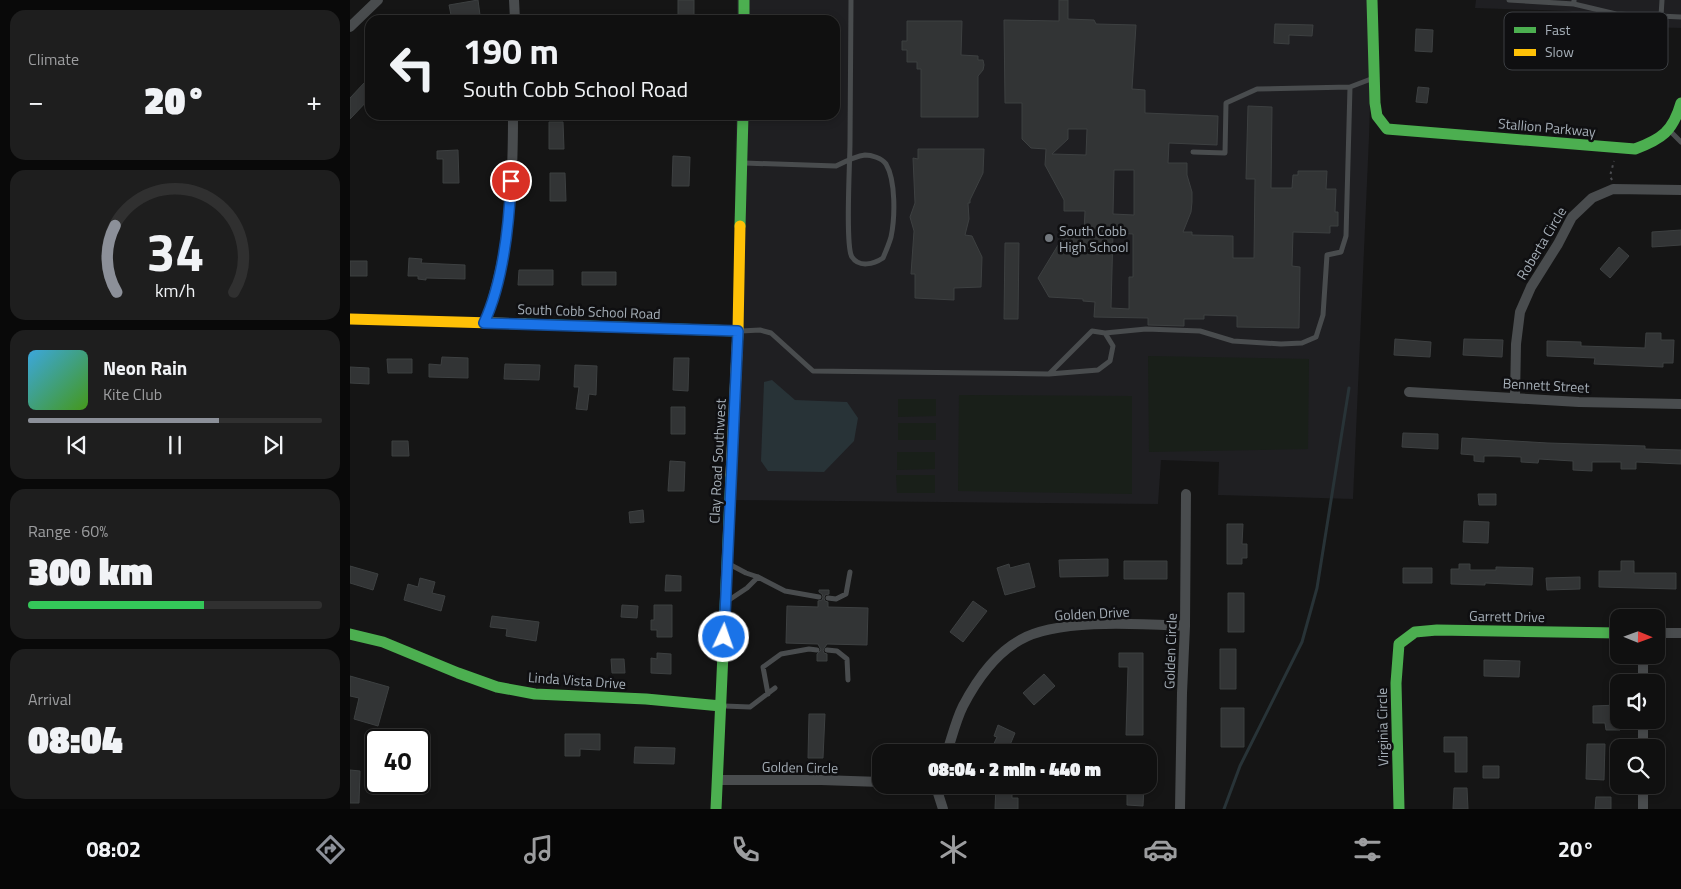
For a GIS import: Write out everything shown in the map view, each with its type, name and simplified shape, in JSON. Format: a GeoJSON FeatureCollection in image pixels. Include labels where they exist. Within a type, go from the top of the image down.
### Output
{"type":"FeatureCollection","features":[{"type":"Feature","properties":{"kind":"street"},"geometry":{"type":"LineString","coordinates":[[350,27],[378,0]]}},
{"type":"Feature","properties":{"kind":"street"},"geometry":{"type":"LineString","coordinates":[[514,0],[515,15]]}},
{"type":"Feature","properties":{"kind":"street"},"geometry":{"type":"LineString","coordinates":[[744,0],[744,15]]}},
{"type":"Feature","properties":{"kind":"street"},"geometry":{"type":"LineString","coordinates":[[1372,0],[1374,78]]}},
{"type":"Feature","properties":{"kind":"street","name":"Stallion Parkway"},"geometry":{"type":"LineString","coordinates":[[1374,78],[1377,116],[1386,128],[1629,149],[1654,143],[1670,131]]}},
{"type":"Feature","properties":{"kind":"street"},"geometry":{"type":"LineString","coordinates":[[1670,131],[1681,104]]}},
{"type":"Feature","properties":{"kind":"street"},"geometry":{"type":"LineString","coordinates":[[484,323],[490,310],[502,263],[510,214],[513,120]]}},
{"type":"Feature","properties":{"kind":"street","name":"Clay Road Southwest"},"geometry":{"type":"LineString","coordinates":[[716,809],[738,331],[743,120]]}},
{"type":"Feature","properties":{"kind":"street","name":"Roberta Circle"},"geometry":{"type":"LineString","coordinates":[[1514,397],[1520,312],[1531,287],[1558,244],[1572,217],[1592,198],[1613,189],[1681,190]]}},
{"type":"Feature","properties":{"kind":"street","name":"South Cobb School Road"},"geometry":{"type":"LineString","coordinates":[[350,318],[738,331]]}},
{"type":"Feature","properties":{"kind":"street","name":"Bennett Street"},"geometry":{"type":"LineString","coordinates":[[1409,392],[1579,402],[1681,404]]}},
{"type":"Feature","properties":{"kind":"street","name":"Golden Circle"},"geometry":{"type":"LineString","coordinates":[[1180,809],[1185,626],[1186,494]]}},
{"type":"Feature","properties":{"kind":"street","name":"Golden Drive"},"geometry":{"type":"LineString","coordinates":[[949,744],[963,706],[982,676],[1008,648],[1020,639],[1050,629],[1084,625],[1185,626]]}},
{"type":"Feature","properties":{"kind":"street","name":"Garrett Drive"},"geometry":{"type":"LineString","coordinates":[[1399,644],[1415,632],[1437,630],[1610,633]]}},
{"type":"Feature","properties":{"kind":"street"},"geometry":{"type":"LineString","coordinates":[[1665,633],[1681,633]]}},
{"type":"Feature","properties":{"kind":"street","name":"Linda Vista Drive"},"geometry":{"type":"LineString","coordinates":[[350,634],[383,642],[496,687],[535,694],[646,699],[721,706]]}},
{"type":"Feature","properties":{"kind":"street","name":"Virginia Circle"},"geometry":{"type":"LineString","coordinates":[[1399,644],[1396,683],[1399,809]]}},
{"type":"Feature","properties":{"kind":"street","name":"Golden Circle"},"geometry":{"type":"LineString","coordinates":[[718,780],[872,782]]}},
{"type":"Feature","properties":{"kind":"street"},"geometry":{"type":"LineString","coordinates":[[938,794],[943,809]]}},
{"type":"Feature","properties":{"kind":"street"},"geometry":{"type":"LineString","coordinates":[[1643,794],[1643,809]]}},
{"type":"Feature","properties":{"kind":"lane"},"geometry":{"type":"LineString","coordinates":[[743,163],[836,166],[850,160],[864,155],[874,157],[885,163],[890,178],[894,208],[891,237],[883,258],[874,263],[859,263],[853,259],[849,252],[850,160],[851,0]]}},
{"type":"Feature","properties":{"kind":"lane"},"geometry":{"type":"LineString","coordinates":[[1508,0],[1574,2],[1609,12]]}},
{"type":"Feature","properties":{"kind":"lane"},"geometry":{"type":"LineString","coordinates":[[1668,16],[1681,17]]}},
{"type":"Feature","properties":{"kind":"lane"},"geometry":{"type":"LineString","coordinates":[[1192,152],[1225,153],[1226,103],[1257,89],[1350,87],[1374,78]]}},
{"type":"Feature","properties":{"kind":"lane"},"geometry":{"type":"LineString","coordinates":[[1049,374],[1092,332],[1105,333],[1146,329],[1200,331],[1234,341],[1281,344],[1302,344],[1316,338],[1323,315],[1327,255],[1340,252],[1346,236],[1350,87]]}},
{"type":"Feature","properties":{"kind":"lane"},"geometry":{"type":"LineString","coordinates":[[1670,131],[1681,142]]}},
{"type":"Feature","properties":{"kind":"lane"},"geometry":{"type":"LineString","coordinates":[[738,331],[760,330],[771,333],[813,371],[1049,374],[1098,370],[1110,361],[1113,346],[1105,333]]}},
{"type":"Feature","properties":{"kind":"lane"},"geometry":{"type":"LineString","coordinates":[[728,563],[785,592],[818,597]]}},
{"type":"Feature","properties":{"kind":"lane"},"geometry":{"type":"LineString","coordinates":[[828,598],[836,599],[846,594],[850,572]]}},
{"type":"Feature","properties":{"kind":"lane"},"geometry":{"type":"LineString","coordinates":[[726,602],[747,588],[758,577]]}},
{"type":"Feature","properties":{"kind":"lane"},"geometry":{"type":"LineString","coordinates":[[768,694],[763,667],[781,654],[808,649],[817,650]]}},
{"type":"Feature","properties":{"kind":"lane"},"geometry":{"type":"LineString","coordinates":[[827,650],[837,651],[847,658],[848,680]]}},
{"type":"Feature","properties":{"kind":"lane"},"geometry":{"type":"LineString","coordinates":[[721,706],[750,707],[775,688]]}},
{"type":"Feature","properties":{"kind":"path"},"geometry":{"type":"LineString","coordinates":[[1619,189],[1610,176],[1613,161],[1623,156],[1629,149]]}},
{"type":"Feature","properties":{"kind":"shaded area","name":"South Cobb High School"},"geometry":{"type":"Polygon","coordinates":[[[737,0],[1373,0],[1353,499],[1218,495],[1219,462],[1161,460],[1158,504],[724,500],[733,339],[736,120],[840,120],[840,15],[737,15],[737,0]]]}},
{"type":"Feature","properties":{"kind":"shaded area"},"geometry":{"type":"Polygon","coordinates":[[[1476,0],[1681,0],[1681,28],[1668,28],[1668,12],[1572,12],[1475,8],[1476,0]]]}},
{"type":"Feature","properties":{"kind":"shaded area"},"geometry":{"type":"Polygon","coordinates":[[[1148,356],[1309,359],[1308,449],[1149,452],[1148,356]]]}},
{"type":"Feature","properties":{"kind":"shaded area"},"geometry":{"type":"Polygon","coordinates":[[[772,380],[795,400],[847,402],[858,418],[854,441],[824,472],[768,471],[761,461],[764,382],[772,380]]]}},
{"type":"Feature","properties":{"kind":"shaded area"},"geometry":{"type":"Polygon","coordinates":[[[959,395],[1132,396],[1132,494],[958,491],[959,395]]]}},
{"type":"Feature","properties":{"kind":"shaded area"},"geometry":{"type":"Polygon","coordinates":[[[898,399],[936,399],[936,416],[898,417],[898,399]]]}},
{"type":"Feature","properties":{"kind":"shaded area"},"geometry":{"type":"Polygon","coordinates":[[[898,423],[936,423],[936,440],[898,440],[898,423]]]}},
{"type":"Feature","properties":{"kind":"shaded area"},"geometry":{"type":"Polygon","coordinates":[[[897,452],[935,452],[935,469],[897,470],[897,452]]]}},
{"type":"Feature","properties":{"kind":"shaded area"},"geometry":{"type":"Polygon","coordinates":[[[896,475],[935,475],[935,493],[897,493],[896,475]]]}},
{"type":"Feature","properties":{"kind":"building"},"geometry":{"type":"Polygon","coordinates":[[[478,0],[480,15],[451,15],[449,5],[478,0]]]}},
{"type":"Feature","properties":{"kind":"building"},"geometry":{"type":"Polygon","coordinates":[[[678,0],[694,0],[694,15],[678,15],[678,0]]]}},
{"type":"Feature","properties":{"kind":"building"},"geometry":{"type":"Polygon","coordinates":[[[1059,0],[1068,0],[1068,19],[1094,20],[1096,24],[1136,25],[1132,89],[1145,90],[1145,113],[1218,116],[1217,145],[1169,143],[1168,163],[1187,163],[1187,175],[1192,192],[1191,212],[1183,232],[1192,232],[1192,235],[1233,236],[1233,258],[1254,258],[1255,179],[1246,179],[1248,106],[1272,107],[1271,188],[1292,188],[1293,175],[1298,175],[1298,171],[1327,171],[1326,189],[1336,189],[1335,212],[1338,212],[1338,226],[1330,226],[1330,233],[1293,232],[1292,266],[1300,267],[1299,328],[1237,327],[1237,316],[1204,315],[1204,319],[1184,319],[1184,326],[1148,325],[1148,318],[1094,317],[1095,302],[1083,301],[1083,299],[1049,297],[1038,278],[1063,237],[1063,232],[1084,233],[1085,211],[1064,211],[1064,200],[1045,165],[1046,149],[1031,148],[1022,139],[1022,103],[1005,103],[1004,20],[1059,21],[1059,0]],[[1068,129],[1068,139],[1052,154],[1086,155],[1087,129],[1068,129]],[[1114,170],[1113,214],[1134,215],[1134,170],[1114,170]],[[1113,233],[1111,308],[1129,309],[1129,277],[1133,277],[1133,234],[1113,233]]]}},
{"type":"Feature","properties":{"kind":"building"},"geometry":{"type":"Polygon","coordinates":[[[907,21],[962,21],[961,55],[978,56],[978,60],[983,60],[984,65],[983,70],[978,76],[978,117],[921,117],[921,69],[917,69],[917,62],[907,62],[907,50],[902,50],[902,41],[907,41],[907,21]]]}},
{"type":"Feature","properties":{"kind":"building"},"geometry":{"type":"Polygon","coordinates":[[[1275,24],[1313,25],[1312,36],[1289,35],[1289,44],[1274,43],[1275,24]]]}},
{"type":"Feature","properties":{"kind":"building"},"geometry":{"type":"Polygon","coordinates":[[[1416,29],[1433,30],[1432,52],[1415,51],[1416,29]]]}},
{"type":"Feature","properties":{"kind":"building"},"geometry":{"type":"Polygon","coordinates":[[[365,82],[365,103],[350,119],[350,98],[365,82]]]}},
{"type":"Feature","properties":{"kind":"building"},"geometry":{"type":"Polygon","coordinates":[[[1418,87],[1429,88],[1427,103],[1416,102],[1418,87]]]}},
{"type":"Feature","properties":{"kind":"building"},"geometry":{"type":"Polygon","coordinates":[[[549,122],[563,122],[564,149],[549,149],[549,122]]]}},
{"type":"Feature","properties":{"kind":"building"},"geometry":{"type":"Polygon","coordinates":[[[918,149],[984,149],[983,173],[970,203],[968,203],[969,219],[965,235],[972,236],[982,257],[981,287],[954,288],[954,300],[915,298],[915,274],[911,274],[914,231],[910,217],[915,203],[913,158],[918,159],[918,149]]]}},
{"type":"Feature","properties":{"kind":"building"},"geometry":{"type":"Polygon","coordinates":[[[458,150],[459,183],[443,183],[443,159],[437,159],[437,151],[458,150]]]}},
{"type":"Feature","properties":{"kind":"building"},"geometry":{"type":"Polygon","coordinates":[[[673,156],[690,157],[689,186],[672,186],[673,156]]]}},
{"type":"Feature","properties":{"kind":"building"},"geometry":{"type":"Polygon","coordinates":[[[550,173],[565,173],[566,201],[550,201],[550,173]]]}},
{"type":"Feature","properties":{"kind":"building"},"geometry":{"type":"Polygon","coordinates":[[[1681,230],[1681,245],[1652,247],[1652,232],[1681,230]]]}},
{"type":"Feature","properties":{"kind":"building"},"geometry":{"type":"Polygon","coordinates":[[[1005,243],[1019,243],[1018,319],[1004,319],[1005,243]]]}},
{"type":"Feature","properties":{"kind":"building"},"geometry":{"type":"Polygon","coordinates":[[[1619,247],[1629,256],[1610,278],[1600,269],[1619,247]]]}},
{"type":"Feature","properties":{"kind":"building"},"geometry":{"type":"Polygon","coordinates":[[[409,258],[422,259],[421,263],[465,265],[465,279],[426,278],[426,280],[418,279],[418,276],[408,276],[409,258]]]}},
{"type":"Feature","properties":{"kind":"building"},"geometry":{"type":"Polygon","coordinates":[[[350,261],[367,261],[367,276],[350,276],[350,261]]]}},
{"type":"Feature","properties":{"kind":"building"},"geometry":{"type":"Polygon","coordinates":[[[519,270],[553,270],[553,285],[518,285],[519,270]]]}},
{"type":"Feature","properties":{"kind":"building"},"geometry":{"type":"Polygon","coordinates":[[[582,272],[616,272],[616,285],[582,285],[582,272]]]}},
{"type":"Feature","properties":{"kind":"building"},"geometry":{"type":"Polygon","coordinates":[[[1646,333],[1661,333],[1661,340],[1674,340],[1673,363],[1663,363],[1663,367],[1594,364],[1595,358],[1547,356],[1547,341],[1581,342],[1581,346],[1645,348],[1646,333]]]}},
{"type":"Feature","properties":{"kind":"building"},"geometry":{"type":"Polygon","coordinates":[[[1395,339],[1431,342],[1430,357],[1394,355],[1395,339]]]}},
{"type":"Feature","properties":{"kind":"building"},"geometry":{"type":"Polygon","coordinates":[[[1464,339],[1503,340],[1502,357],[1463,355],[1464,339]]]}},
{"type":"Feature","properties":{"kind":"building"},"geometry":{"type":"Polygon","coordinates":[[[442,357],[468,358],[468,378],[429,377],[429,364],[441,365],[442,357]]]}},
{"type":"Feature","properties":{"kind":"building"},"geometry":{"type":"Polygon","coordinates":[[[674,358],[689,358],[688,391],[673,390],[674,358]]]}},
{"type":"Feature","properties":{"kind":"building"},"geometry":{"type":"Polygon","coordinates":[[[387,359],[412,359],[412,373],[388,373],[387,359]]]}},
{"type":"Feature","properties":{"kind":"building"},"geometry":{"type":"Polygon","coordinates":[[[505,364],[540,365],[539,380],[504,379],[505,364]]]}},
{"type":"Feature","properties":{"kind":"building"},"geometry":{"type":"Polygon","coordinates":[[[575,365],[597,366],[596,395],[589,394],[587,410],[576,409],[579,387],[574,387],[575,365]]]}},
{"type":"Feature","properties":{"kind":"building"},"geometry":{"type":"Polygon","coordinates":[[[350,367],[369,368],[369,384],[350,383],[350,367]]]}},
{"type":"Feature","properties":{"kind":"building"},"geometry":{"type":"Polygon","coordinates":[[[671,407],[685,407],[685,434],[671,434],[671,407]]]}},
{"type":"Feature","properties":{"kind":"building"},"geometry":{"type":"Polygon","coordinates":[[[1403,433],[1438,434],[1438,449],[1402,447],[1403,433]]]}},
{"type":"Feature","properties":{"kind":"building"},"geometry":{"type":"Polygon","coordinates":[[[1462,438],[1645,446],[1645,449],[1681,450],[1681,464],[1636,462],[1636,469],[1621,469],[1621,462],[1592,462],[1592,471],[1573,470],[1573,461],[1539,459],[1538,463],[1521,462],[1521,457],[1484,456],[1484,462],[1474,461],[1474,455],[1461,454],[1462,438]]]}},
{"type":"Feature","properties":{"kind":"building"},"geometry":{"type":"Polygon","coordinates":[[[392,441],[408,441],[409,456],[392,456],[392,441]]]}},
{"type":"Feature","properties":{"kind":"building"},"geometry":{"type":"Polygon","coordinates":[[[670,461],[685,462],[684,491],[668,491],[670,461]]]}},
{"type":"Feature","properties":{"kind":"building"},"geometry":{"type":"Polygon","coordinates":[[[1478,494],[1496,494],[1496,505],[1479,505],[1478,494]]]}},
{"type":"Feature","properties":{"kind":"building"},"geometry":{"type":"Polygon","coordinates":[[[643,510],[644,522],[630,523],[629,512],[643,510]]]}},
{"type":"Feature","properties":{"kind":"building"},"geometry":{"type":"Polygon","coordinates":[[[1464,521],[1489,522],[1488,543],[1463,542],[1464,521]]]}},
{"type":"Feature","properties":{"kind":"building"},"geometry":{"type":"Polygon","coordinates":[[[1227,524],[1243,524],[1242,544],[1247,544],[1247,558],[1242,558],[1242,564],[1227,564],[1227,524]]]}},
{"type":"Feature","properties":{"kind":"building"},"geometry":{"type":"Polygon","coordinates":[[[1108,559],[1108,576],[1060,577],[1059,560],[1108,559]]]}},
{"type":"Feature","properties":{"kind":"building"},"geometry":{"type":"Polygon","coordinates":[[[1124,561],[1167,561],[1167,579],[1124,579],[1124,561]]]}},
{"type":"Feature","properties":{"kind":"building"},"geometry":{"type":"Polygon","coordinates":[[[1621,561],[1634,561],[1634,573],[1676,573],[1676,589],[1599,587],[1599,571],[1621,571],[1621,561]]]}},
{"type":"Feature","properties":{"kind":"building"},"geometry":{"type":"Polygon","coordinates":[[[1029,563],[1035,587],[1005,595],[997,568],[1009,564],[1010,568],[1029,563]]]}},
{"type":"Feature","properties":{"kind":"building"},"geometry":{"type":"Polygon","coordinates":[[[1459,564],[1470,564],[1470,570],[1496,570],[1496,567],[1533,568],[1532,585],[1451,584],[1451,569],[1459,569],[1459,564]]]}},
{"type":"Feature","properties":{"kind":"building"},"geometry":{"type":"Polygon","coordinates":[[[350,566],[378,574],[373,590],[350,583],[350,566]]]}},
{"type":"Feature","properties":{"kind":"building"},"geometry":{"type":"Polygon","coordinates":[[[1403,568],[1432,568],[1432,583],[1403,583],[1403,568]]]}},
{"type":"Feature","properties":{"kind":"building"},"geometry":{"type":"Polygon","coordinates":[[[666,575],[681,576],[681,591],[665,591],[666,575]]]}},
{"type":"Feature","properties":{"kind":"building"},"geometry":{"type":"Polygon","coordinates":[[[1580,577],[1580,589],[1547,590],[1546,578],[1580,577]]]}},
{"type":"Feature","properties":{"kind":"building"},"geometry":{"type":"Polygon","coordinates":[[[420,578],[435,582],[432,593],[445,596],[441,611],[404,600],[408,584],[418,587],[420,578]]]}},
{"type":"Feature","properties":{"kind":"building"},"geometry":{"type":"Polygon","coordinates":[[[819,590],[829,590],[829,594],[825,595],[824,598],[828,602],[828,607],[868,608],[867,645],[827,644],[823,650],[827,654],[827,661],[817,661],[817,654],[821,650],[818,644],[786,643],[787,606],[818,607],[818,601],[822,600],[823,597],[819,590]]]}},
{"type":"Feature","properties":{"kind":"building"},"geometry":{"type":"Polygon","coordinates":[[[1228,593],[1244,593],[1244,632],[1228,632],[1228,593]]]}},
{"type":"Feature","properties":{"kind":"building"},"geometry":{"type":"Polygon","coordinates":[[[973,601],[987,611],[963,642],[950,632],[973,601]]]}},
{"type":"Feature","properties":{"kind":"building"},"geometry":{"type":"Polygon","coordinates":[[[622,605],[638,606],[637,618],[621,617],[622,605]]]}},
{"type":"Feature","properties":{"kind":"building"},"geometry":{"type":"Polygon","coordinates":[[[654,605],[672,605],[672,637],[657,637],[657,630],[651,630],[651,620],[654,620],[654,605]]]}},
{"type":"Feature","properties":{"kind":"building"},"geometry":{"type":"Polygon","coordinates":[[[492,616],[539,622],[536,641],[506,636],[507,629],[490,627],[492,616]]]}},
{"type":"Feature","properties":{"kind":"building"},"geometry":{"type":"Polygon","coordinates":[[[1220,649],[1236,649],[1236,689],[1220,689],[1220,649]]]}},
{"type":"Feature","properties":{"kind":"building"},"geometry":{"type":"Polygon","coordinates":[[[657,653],[671,654],[671,674],[651,673],[651,658],[657,659],[657,653]]]}},
{"type":"Feature","properties":{"kind":"building"},"geometry":{"type":"Polygon","coordinates":[[[1119,653],[1143,653],[1143,735],[1126,735],[1128,667],[1119,667],[1119,653]]]}},
{"type":"Feature","properties":{"kind":"building"},"geometry":{"type":"Polygon","coordinates":[[[611,659],[624,659],[625,673],[612,673],[611,659]]]}},
{"type":"Feature","properties":{"kind":"building"},"geometry":{"type":"Polygon","coordinates":[[[1484,660],[1520,661],[1519,677],[1484,676],[1484,660]]]}},
{"type":"Feature","properties":{"kind":"building"},"geometry":{"type":"Polygon","coordinates":[[[1044,674],[1055,686],[1034,705],[1023,693],[1044,674]]]}},
{"type":"Feature","properties":{"kind":"building"},"geometry":{"type":"Polygon","coordinates":[[[350,676],[389,687],[378,726],[354,719],[359,698],[350,696],[350,676]]]}},
{"type":"Feature","properties":{"kind":"building"},"geometry":{"type":"Polygon","coordinates":[[[1610,705],[1610,729],[1620,730],[1606,730],[1605,723],[1593,723],[1593,706],[1610,705]]]}},
{"type":"Feature","properties":{"kind":"building"},"geometry":{"type":"Polygon","coordinates":[[[1221,708],[1244,708],[1244,747],[1221,747],[1221,708]]]}},
{"type":"Feature","properties":{"kind":"building"},"geometry":{"type":"Polygon","coordinates":[[[809,714],[825,714],[823,758],[808,758],[809,714]]]}},
{"type":"Feature","properties":{"kind":"building"},"geometry":{"type":"Polygon","coordinates":[[[998,725],[1015,733],[1010,744],[994,744],[997,737],[994,736],[998,725]]]}},
{"type":"Feature","properties":{"kind":"building"},"geometry":{"type":"Polygon","coordinates":[[[565,734],[600,734],[600,750],[580,749],[580,756],[565,756],[565,734]]]}},
{"type":"Feature","properties":{"kind":"building"},"geometry":{"type":"Polygon","coordinates":[[[1444,737],[1467,737],[1467,772],[1455,772],[1455,752],[1444,752],[1444,737]]]}},
{"type":"Feature","properties":{"kind":"building"},"geometry":{"type":"Polygon","coordinates":[[[1587,744],[1605,744],[1604,780],[1586,779],[1587,744]]]}},
{"type":"Feature","properties":{"kind":"building"},"geometry":{"type":"Polygon","coordinates":[[[635,747],[675,748],[674,764],[634,763],[635,747]]]}},
{"type":"Feature","properties":{"kind":"building"},"geometry":{"type":"Polygon","coordinates":[[[1483,766],[1499,766],[1499,778],[1483,778],[1483,766]]]}},
{"type":"Feature","properties":{"kind":"building"},"geometry":{"type":"Polygon","coordinates":[[[350,770],[360,771],[359,803],[350,803],[350,770]]]}},
{"type":"Feature","properties":{"kind":"building"},"geometry":{"type":"Polygon","coordinates":[[[1454,788],[1467,788],[1468,809],[1453,809],[1454,788]]]}},
{"type":"Feature","properties":{"kind":"building"},"geometry":{"type":"Polygon","coordinates":[[[996,794],[1012,794],[1012,798],[1018,798],[1018,809],[995,809],[996,794]]]}},
{"type":"Feature","properties":{"kind":"building"},"geometry":{"type":"Polygon","coordinates":[[[1127,794],[1144,794],[1143,806],[1127,805],[1127,794]]]}},
{"type":"Feature","properties":{"kind":"building"},"geometry":{"type":"Polygon","coordinates":[[[1596,797],[1611,797],[1611,809],[1595,809],[1596,797]]]}},
{"type":"Feature","properties":{"kind":"waterway"},"geometry":{"type":"LineString","coordinates":[[1224,809],[1240,766],[1302,642],[1317,588],[1349,388]]}},
{"type":"Feature","properties":{"kind":"traffic: fast"},"geometry":{"type":"LineString","coordinates":[[744,0],[744,15]]}},
{"type":"Feature","properties":{"kind":"traffic: fast"},"geometry":{"type":"LineString","coordinates":[[1372,0],[1375,103],[1377,116],[1387,129],[1635,149],[1652,142],[1665,133],[1674,121],[1681,103]]}},
{"type":"Feature","properties":{"kind":"traffic: fast"},"geometry":{"type":"LineString","coordinates":[[740,226],[743,120]]}},
{"type":"Feature","properties":{"kind":"traffic: fast"},"geometry":{"type":"LineString","coordinates":[[525,324],[738,331]]}},
{"type":"Feature","properties":{"kind":"traffic: fast"},"geometry":{"type":"LineString","coordinates":[[716,809],[731,475]]}},
{"type":"Feature","properties":{"kind":"traffic: fast"},"geometry":{"type":"LineString","coordinates":[[1399,809],[1396,683],[1399,644],[1415,632],[1437,630],[1610,633]]}},
{"type":"Feature","properties":{"kind":"traffic: fast"},"geometry":{"type":"LineString","coordinates":[[350,634],[383,642],[497,687],[535,694],[646,699],[721,706]]}},
{"type":"Feature","properties":{"kind":"traffic: slow"},"geometry":{"type":"LineString","coordinates":[[731,475],[738,331],[740,226]]}},
{"type":"Feature","properties":{"kind":"traffic: slow"},"geometry":{"type":"LineString","coordinates":[[350,319],[525,324]]}},
{"type":"Feature","properties":{"kind":"place","name":"South Cobb High School"},"geometry":{"type":"Point","coordinates":[1049,238]}},
{"type":"Feature","properties":{"kind":"route"},"geometry":{"type":"LineString","coordinates":[[511,181],[510,214],[502,263],[490,310],[484,323],[738,331],[724,637]]}}]}
